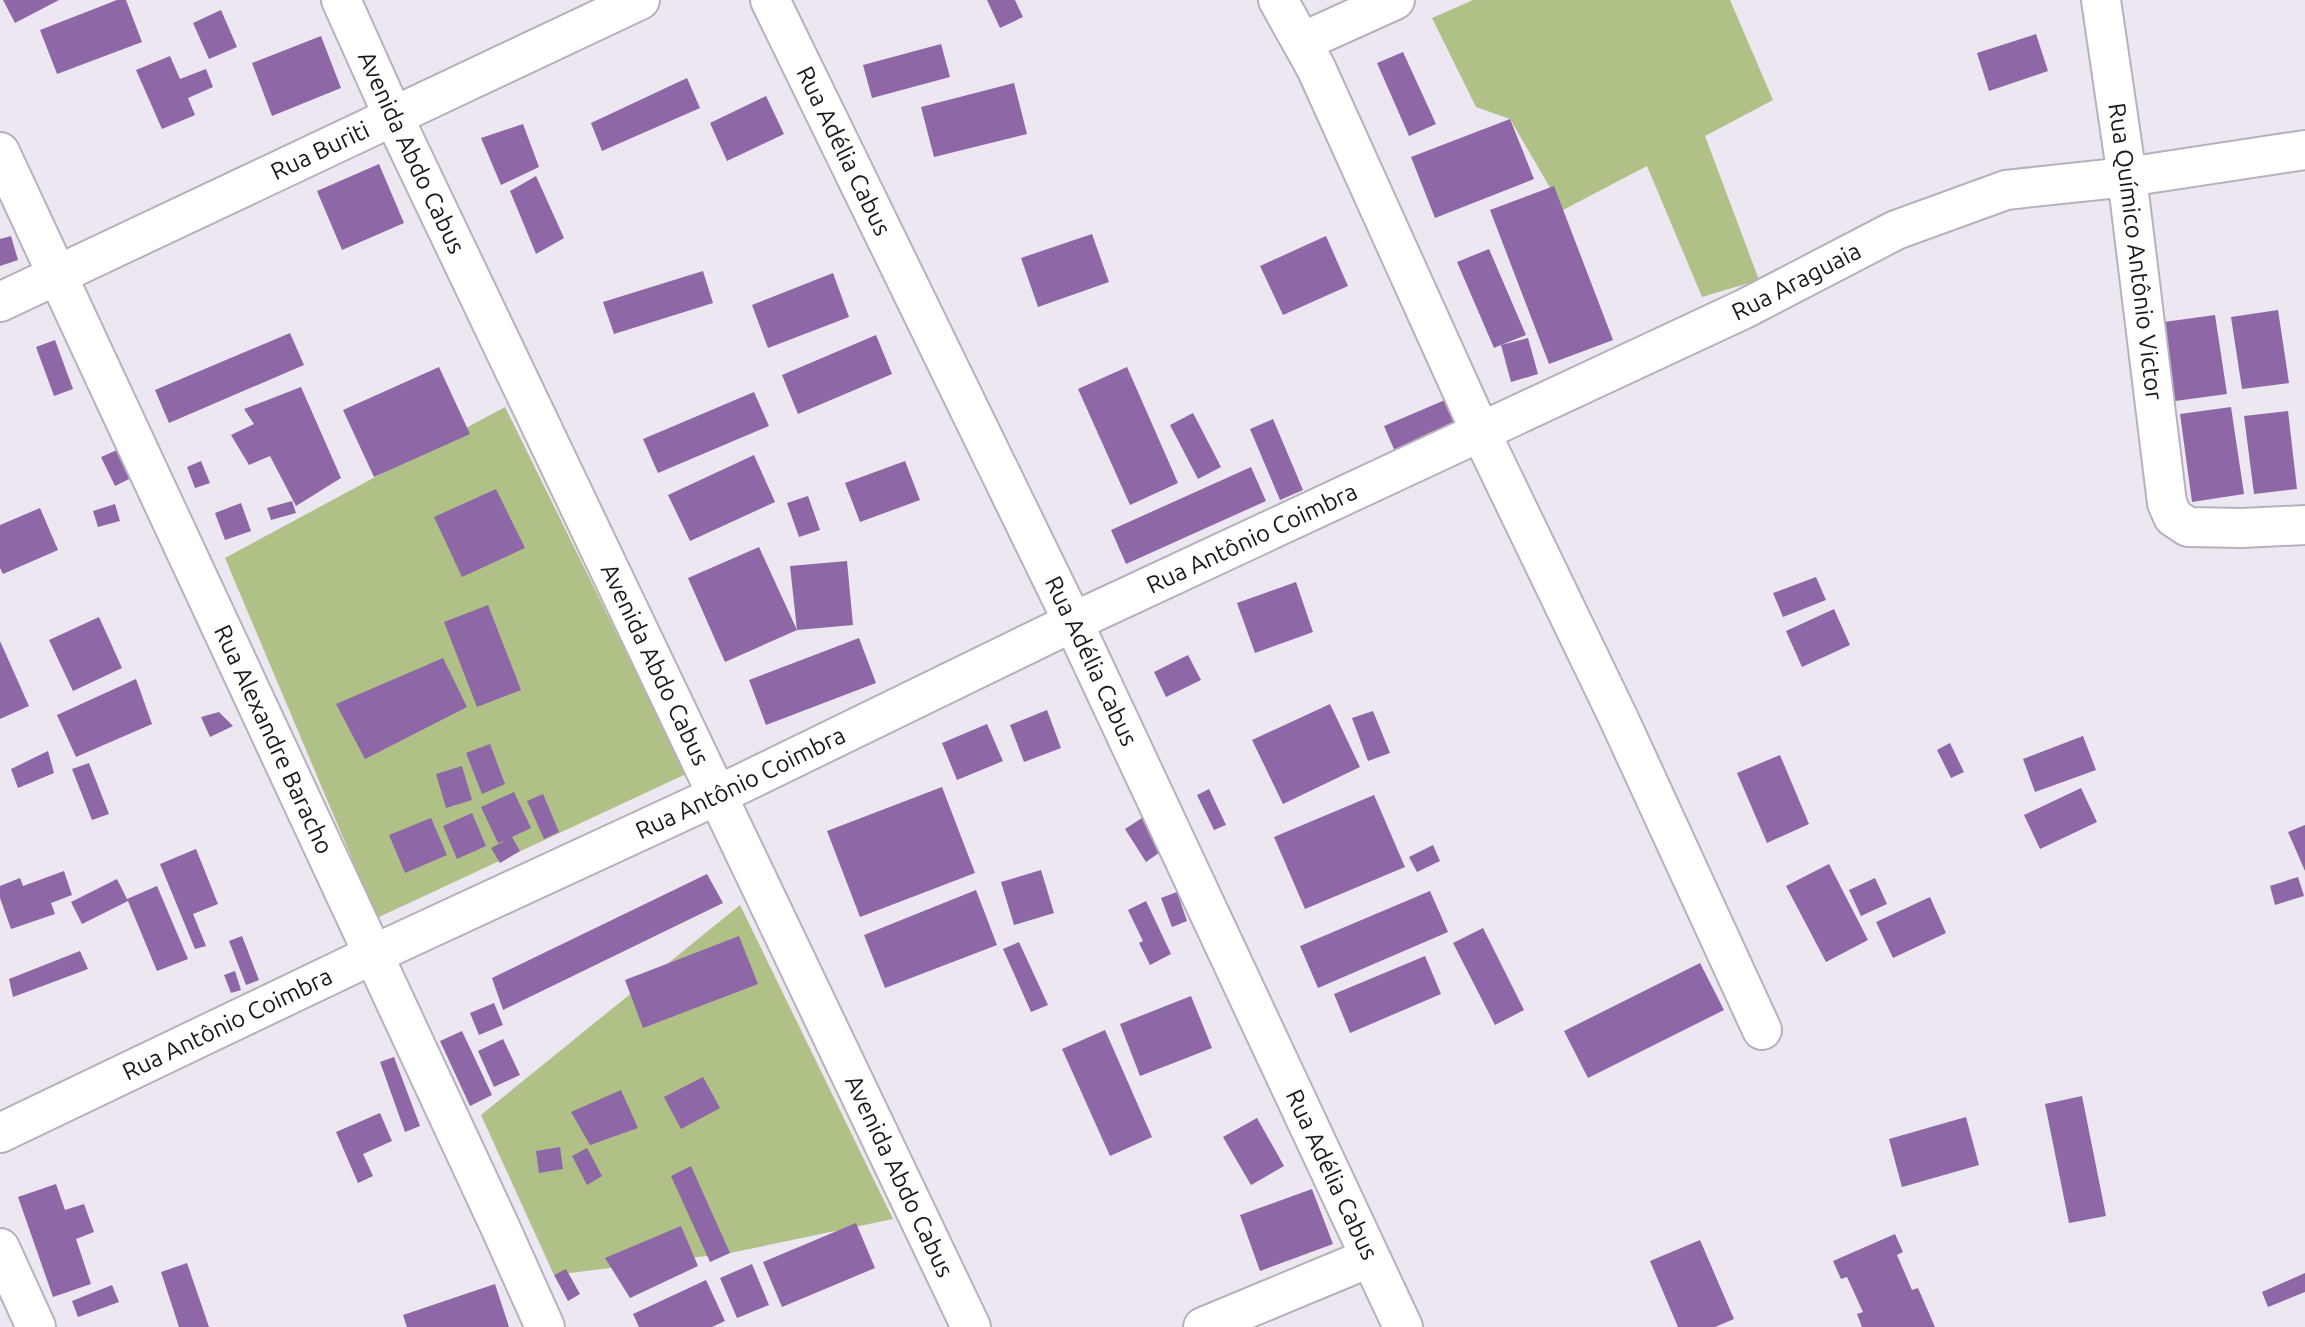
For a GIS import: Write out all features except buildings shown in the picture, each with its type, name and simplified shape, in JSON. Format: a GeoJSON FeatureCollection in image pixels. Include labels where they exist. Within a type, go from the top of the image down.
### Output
{"type":"FeatureCollection","features":[{"type":"Feature","properties":{"kind":"street","name":"Avenida Abdo Cabus"},"geometry":{"type":"LineString","coordinates":[[341,0],[394,118],[971,1327]]}},
{"type":"Feature","properties":{"kind":"street","name":"Rua Buriti"},"geometry":{"type":"LineString","coordinates":[[0,303],[640,0]]}},
{"type":"Feature","properties":{"kind":"street","name":"Rua Adélia Cabus"},"geometry":{"type":"LineString","coordinates":[[771,0],[1073,622],[1403,1327]]}},
{"type":"Feature","properties":{"kind":"street"},"geometry":{"type":"LineString","coordinates":[[1278,0],[1316,68],[1481,433],[1618,717],[1762,1030]]}},
{"type":"Feature","properties":{"kind":"street"},"geometry":{"type":"LineString","coordinates":[[1302,43],[1395,0]]}},
{"type":"Feature","properties":{"kind":"street","name":"Rua Químico Antônio Victor"},"geometry":{"type":"LineString","coordinates":[[2101,0],[2127,177],[2167,503],[2173,517],[2188,527],[2305,525]]}},
{"type":"Feature","properties":{"kind":"street","name":"Rua Araguaia"},"geometry":{"type":"LineString","coordinates":[[1481,433],[1744,309],[1896,230],[2006,190],[2127,177],[2305,150]]}},
{"type":"Feature","properties":{"kind":"street","name":"Rua Alexandre Baracho"},"geometry":{"type":"LineString","coordinates":[[0,152],[545,1327]]}},
{"type":"Feature","properties":{"kind":"street","name":"Rua Antônio Coimbra"},"geometry":{"type":"LineString","coordinates":[[0,1133],[372,955],[718,795],[1073,622],[1481,433]]}},
{"type":"Feature","properties":{"kind":"street"},"geometry":{"type":"LineString","coordinates":[[0,1248],[36,1327]]}},
{"type":"Feature","properties":{"kind":"street"},"geometry":{"type":"LineString","coordinates":[[1203,1327],[1369,1258]]}},
{"type":"Feature","properties":{"kind":"green space"},"geometry":{"type":"Polygon","coordinates":[[[1473,0],[1730,0],[1773,100],[1705,136],[1759,280],[1702,297],[1647,166],[1563,210],[1510,119],[1476,107],[1432,18],[1473,0]]]}},
{"type":"Feature","properties":{"kind":"green space"},"geometry":{"type":"Polygon","coordinates":[[[505,407],[686,774],[377,918],[225,558],[505,407]]]}},
{"type":"Feature","properties":{"kind":"green space"},"geometry":{"type":"Polygon","coordinates":[[[740,905],[893,1219],[730,1253],[554,1275],[481,1115],[740,905]]]}}]}
